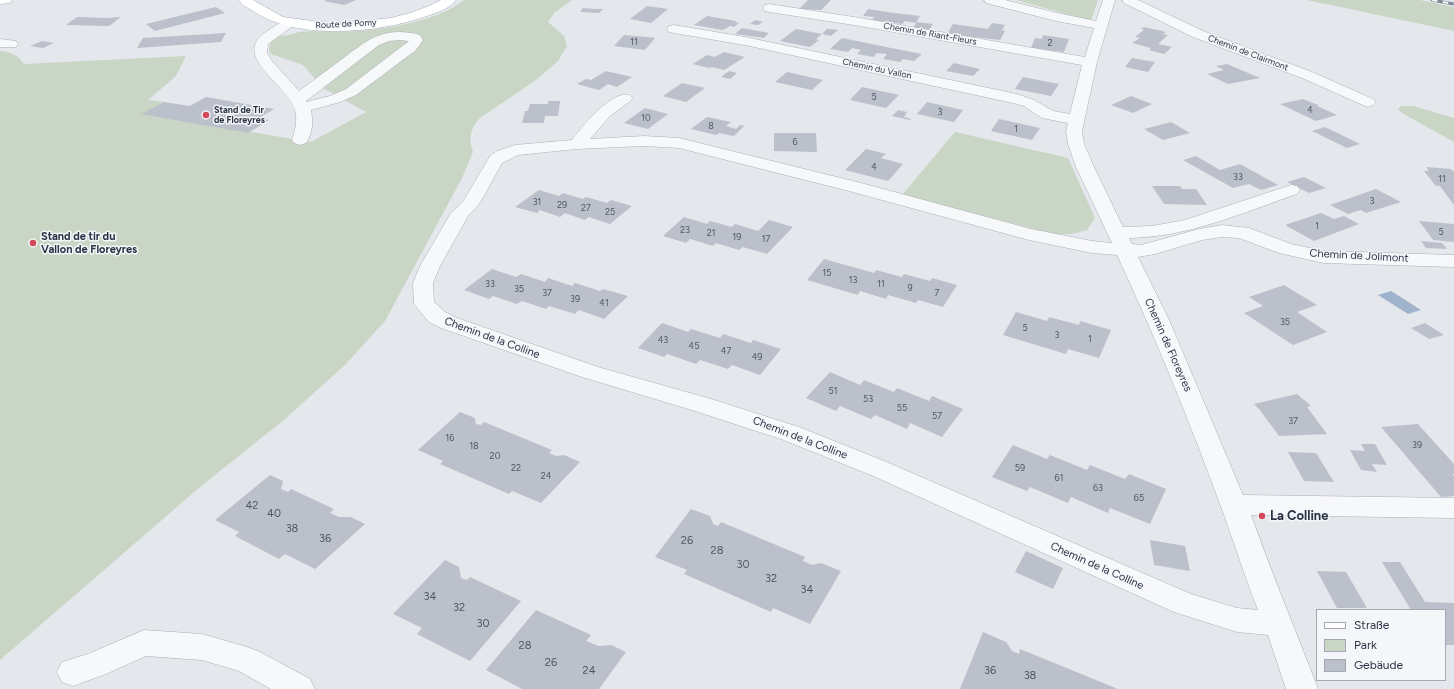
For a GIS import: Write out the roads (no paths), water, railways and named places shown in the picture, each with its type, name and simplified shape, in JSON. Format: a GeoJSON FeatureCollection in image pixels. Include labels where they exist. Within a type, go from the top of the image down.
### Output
{"type":"FeatureCollection","features":[{"type":"Feature","properties":{"kind":"main road"},"geometry":{"type":"LineString","coordinates":[[0,0],[6,0]]}},
{"type":"Feature","properties":{"kind":"main road","name":"Route de Pomy"},"geometry":{"type":"LineString","coordinates":[[245,0],[274,18],[290,23],[329,27],[389,22],[420,14],[438,7],[450,0]]}},
{"type":"Feature","properties":{"kind":"street"},"geometry":{"type":"LineString","coordinates":[[990,0],[1056,17],[1101,26]]}},
{"type":"Feature","properties":{"kind":"street","name":"Chemin de Floreyres"},"geometry":{"type":"LineString","coordinates":[[1109,0],[1090,62],[1076,120],[1074,131],[1076,144],[1085,167],[1162,329],[1234,505],[1256,569],[1279,624],[1302,689]]}},
{"type":"Feature","properties":{"kind":"street","name":"Chemin de Clairmont"},"geometry":{"type":"LineString","coordinates":[[1128,0],[1198,34],[1308,75],[1368,102]]}},
{"type":"Feature","properties":{"kind":"street","name":"Chemin de Riant-Fleurs"},"geometry":{"type":"LineString","coordinates":[[769,8],[854,21],[1090,62]]}},
{"type":"Feature","properties":{"kind":"street"},"geometry":{"type":"LineString","coordinates":[[290,23],[264,40],[259,51],[260,56],[266,65],[285,82],[300,104],[306,124],[300,140]]}},
{"type":"Feature","properties":{"kind":"street","name":"Chemin du Vallon"},"geometry":{"type":"LineString","coordinates":[[674,29],[745,41],[1017,99],[1029,103],[1048,115],[1076,120]]}},
{"type":"Feature","properties":{"kind":"street"},"geometry":{"type":"LineString","coordinates":[[406,35],[415,38],[416,40],[411,47],[362,85],[335,99],[300,104],[374,42],[393,36],[406,35]]}},
{"type":"Feature","properties":{"kind":"street"},"geometry":{"type":"LineString","coordinates":[[577,144],[592,124],[614,105],[625,98]]}},
{"type":"Feature","properties":{"kind":"street","name":"Chemin de la Colline"},"geometry":{"type":"LineString","coordinates":[[1121,241],[1092,247],[1029,234],[855,186],[679,143],[644,141],[577,144],[515,150],[496,160],[471,203],[460,213],[430,266],[423,283],[423,295],[424,304],[429,311],[437,317],[488,338],[590,372],[731,413],[790,433],[880,470],[1184,604],[1237,620],[1279,624]]}},
{"type":"Feature","properties":{"kind":"street"},"geometry":{"type":"LineString","coordinates":[[1121,241],[1157,231],[1190,225],[1291,190]]}},
{"type":"Feature","properties":{"kind":"street","name":"Chemin de Jolimont"},"geometry":{"type":"LineString","coordinates":[[1121,241],[1141,251],[1199,235],[1222,231],[1242,232],[1286,248],[1324,257],[1454,261]]}},
{"type":"Feature","properties":{"kind":"street"},"geometry":{"type":"LineString","coordinates":[[1234,505],[1454,508]]}},
{"type":"Feature","properties":{"kind":"street"},"geometry":{"type":"LineString","coordinates":[[73,672],[95,665],[144,643],[202,647],[247,660],[299,689]]}},
{"type":"Feature","properties":{"kind":"water"},"geometry":{"type":"Polygon","coordinates":[[[1391,291],[1421,310],[1408,314],[1378,295],[1391,291]]]}},
{"type":"Feature","properties":{"kind":"railway"},"geometry":{"type":"LineString","coordinates":[[1432,0],[1454,4]]}},
{"type":"Feature","properties":{"kind":"place","name":"Stand de Tir de Floreyres"},"geometry":{"type":"Point","coordinates":[206,115]}},
{"type":"Feature","properties":{"kind":"place","name":"Stand de tir du Vallon de Floreyres"},"geometry":{"type":"Point","coordinates":[33,243]}},
{"type":"Feature","properties":{"kind":"place","name":"La Colline"},"geometry":{"type":"Point","coordinates":[1262,516]}}]}
